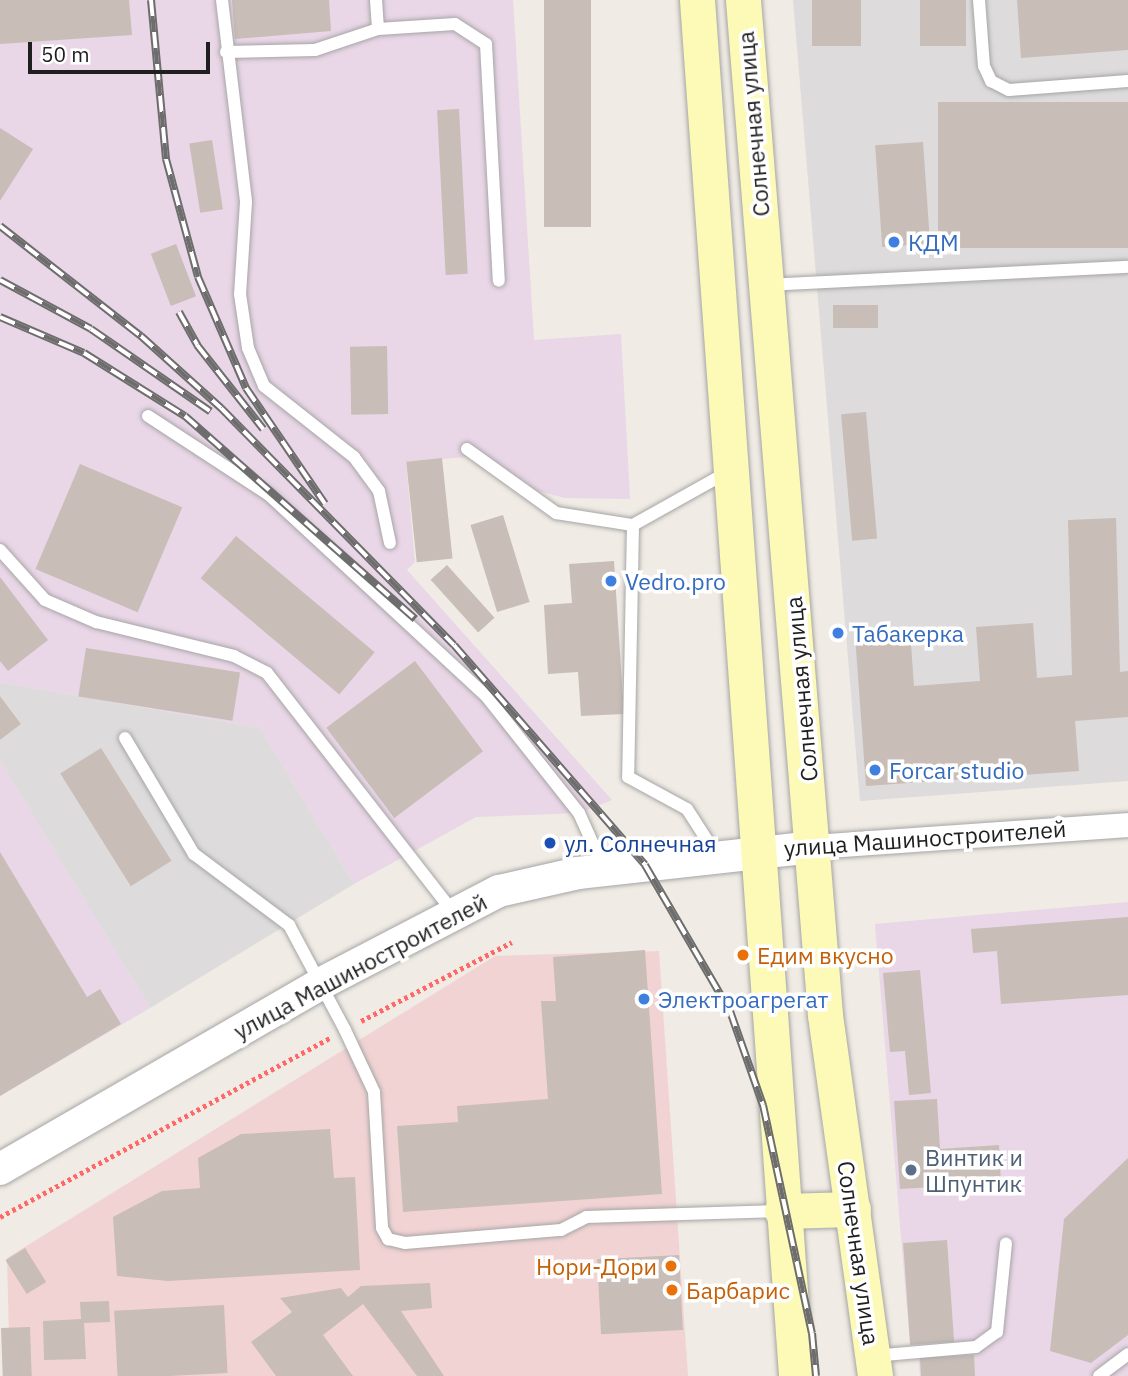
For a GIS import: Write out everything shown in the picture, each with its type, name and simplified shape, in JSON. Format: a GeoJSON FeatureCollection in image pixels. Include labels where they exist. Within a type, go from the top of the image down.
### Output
{"type":"FeatureCollection","features":[{"type":"Feature","properties":{"kind":"main road","name":"Солнечная улица"},"geometry":{"type":"LineString","coordinates":[[697,0],[733,469],[782,1211],[796,1376]]}},
{"type":"Feature","properties":{"kind":"main road","name":"Солнечная улица"},"geometry":{"type":"LineString","coordinates":[[743,0],[815,847],[825,1015],[874,1366]]}},
{"type":"Feature","properties":{"kind":"main road"},"geometry":{"type":"LineString","coordinates":[[782,1211],[853,1209]]}},
{"type":"Feature","properties":{"kind":"street","name":"улица Машиностроителей"},"geometry":{"type":"LineString","coordinates":[[0,1168],[320,984],[452,911],[499,891],[604,870],[760,849],[1128,825]]}},
{"type":"Feature","properties":{"kind":"lane"},"geometry":{"type":"LineString","coordinates":[[222,0],[226,52],[246,202],[240,294],[248,348],[264,386],[354,457],[379,491],[390,543]]}},
{"type":"Feature","properties":{"kind":"lane"},"geometry":{"type":"LineString","coordinates":[[376,0],[378,29]]}},
{"type":"Feature","properties":{"kind":"lane"},"geometry":{"type":"LineString","coordinates":[[979,0],[984,66],[991,81],[1009,90],[1128,81]]}},
{"type":"Feature","properties":{"kind":"lane"},"geometry":{"type":"LineString","coordinates":[[226,52],[315,50],[378,29],[455,24],[486,44],[499,281]]}},
{"type":"Feature","properties":{"kind":"lane"},"geometry":{"type":"LineString","coordinates":[[767,285],[1128,267]]}},
{"type":"Feature","properties":{"kind":"lane"},"geometry":{"type":"LineString","coordinates":[[148,416],[269,495],[487,697],[579,813],[604,870]]}},
{"type":"Feature","properties":{"kind":"lane"},"geometry":{"type":"LineString","coordinates":[[467,449],[556,513],[633,525],[733,469]]}},
{"type":"Feature","properties":{"kind":"lane"},"geometry":{"type":"LineString","coordinates":[[633,525],[628,777],[687,809],[717,855]]}},
{"type":"Feature","properties":{"kind":"lane"},"geometry":{"type":"LineString","coordinates":[[0,550],[45,600],[96,622],[234,656],[267,673],[452,911]]}},
{"type":"Feature","properties":{"kind":"lane"},"geometry":{"type":"LineString","coordinates":[[125,738],[194,853],[289,925],[345,1030],[374,1092],[382,1228],[388,1239],[404,1243],[561,1230],[586,1217],[782,1211]]}},
{"type":"Feature","properties":{"kind":"lane"},"geometry":{"type":"LineString","coordinates":[[874,1366],[976,1347],[997,1332],[1006,1243]]}},
{"type":"Feature","properties":{"kind":"lane"},"geometry":{"type":"LineString","coordinates":[[1100,1376],[1128,1354]]}},
{"type":"Feature","properties":{"kind":"path"},"geometry":{"type":"LineString","coordinates":[[0,1217],[206,1099],[512,942]]}},
{"type":"Feature","properties":{"kind":"shaded area"},"geometry":{"type":"Polygon","coordinates":[[[0,0],[513,0],[534,340],[621,334],[630,499],[565,498],[502,482],[478,456],[406,462],[415,562],[407,570],[612,800],[579,813],[476,817],[354,884],[260,728],[0,682],[0,0]]]}},
{"type":"Feature","properties":{"kind":"shaded area"},"geometry":{"type":"Polygon","coordinates":[[[793,0],[1128,0],[1128,781],[860,801],[793,0]]]}},
{"type":"Feature","properties":{"kind":"shaded area"},"geometry":{"type":"Polygon","coordinates":[[[0,682],[260,728],[354,884],[150,1008],[0,761],[0,740],[21,724],[0,696],[0,682]]]}},
{"type":"Feature","properties":{"kind":"shaded area"},"geometry":{"type":"Polygon","coordinates":[[[0,761],[150,1008],[0,1096],[0,761]]]}},
{"type":"Feature","properties":{"kind":"shaded area"},"geometry":{"type":"Polygon","coordinates":[[[1128,902],[1128,1376],[920,1376],[917,1345],[910,1345],[875,924],[1128,902]]]}},
{"type":"Feature","properties":{"kind":"shaded area"},"geometry":{"type":"Polygon","coordinates":[[[659,951],[688,1376],[10,1376],[7,1258],[495,956],[659,951]]]}},
{"type":"Feature","properties":{"kind":"building"},"geometry":{"type":"Polygon","coordinates":[[[0,0],[129,0],[132,35],[0,44],[0,0]]]}},
{"type":"Feature","properties":{"kind":"building"},"geometry":{"type":"Polygon","coordinates":[[[232,0],[329,0],[331,31],[235,39],[232,0]]]}},
{"type":"Feature","properties":{"kind":"building"},"geometry":{"type":"Polygon","coordinates":[[[544,0],[591,0],[591,227],[544,227],[544,0]]]}},
{"type":"Feature","properties":{"kind":"building"},"geometry":{"type":"Polygon","coordinates":[[[812,0],[861,0],[861,46],[812,46],[812,0]]]}},
{"type":"Feature","properties":{"kind":"building"},"geometry":{"type":"Polygon","coordinates":[[[920,0],[966,0],[966,46],[920,46],[920,0]]]}},
{"type":"Feature","properties":{"kind":"building"},"geometry":{"type":"Polygon","coordinates":[[[1017,0],[1128,0],[1128,50],[1021,58],[1017,0]]]}},
{"type":"Feature","properties":{"kind":"building"},"geometry":{"type":"Polygon","coordinates":[[[938,102],[1128,102],[1128,248],[938,248],[938,102]]]}},
{"type":"Feature","properties":{"kind":"building"},"geometry":{"type":"Polygon","coordinates":[[[459,109],[468,274],[446,275],[437,110],[459,109]]]}},
{"type":"Feature","properties":{"kind":"building"},"geometry":{"type":"Polygon","coordinates":[[[0,128],[33,149],[0,201],[0,128]]]}},
{"type":"Feature","properties":{"kind":"building"},"geometry":{"type":"Polygon","coordinates":[[[212,140],[223,209],[200,213],[189,144],[212,140]]]}},
{"type":"Feature","properties":{"kind":"building"},"geometry":{"type":"Polygon","coordinates":[[[923,142],[930,244],[882,247],[875,145],[923,142]]]}},
{"type":"Feature","properties":{"kind":"building"},"geometry":{"type":"Polygon","coordinates":[[[176,244],[196,296],[171,306],[151,254],[176,244]]]}},
{"type":"Feature","properties":{"kind":"building"},"geometry":{"type":"Polygon","coordinates":[[[833,305],[878,305],[878,328],[833,328],[833,305]]]}},
{"type":"Feature","properties":{"kind":"building"},"geometry":{"type":"Polygon","coordinates":[[[387,346],[388,414],[351,415],[350,347],[387,346]]]}},
{"type":"Feature","properties":{"kind":"building"},"geometry":{"type":"Polygon","coordinates":[[[866,412],[877,539],[852,541],[841,414],[866,412]]]}},
{"type":"Feature","properties":{"kind":"building"},"geometry":{"type":"Polygon","coordinates":[[[442,458],[453,558],[417,562],[406,462],[442,458]]]}},
{"type":"Feature","properties":{"kind":"building"},"geometry":{"type":"Polygon","coordinates":[[[80,464],[182,507],[138,612],[35,569],[80,464]]]}},
{"type":"Feature","properties":{"kind":"building"},"geometry":{"type":"Polygon","coordinates":[[[503,515],[530,602],[497,612],[470,525],[503,515]]]}},
{"type":"Feature","properties":{"kind":"building"},"geometry":{"type":"Polygon","coordinates":[[[1116,518],[1120,672],[1128,671],[1128,717],[1075,721],[1079,771],[866,786],[855,635],[910,631],[914,686],[980,681],[976,627],[1033,623],[1037,678],[1072,675],[1068,520],[1116,518]]]}},
{"type":"Feature","properties":{"kind":"building"},"geometry":{"type":"Polygon","coordinates":[[[236,536],[375,652],[339,694],[201,578],[236,536]]]}},
{"type":"Feature","properties":{"kind":"building"},"geometry":{"type":"Polygon","coordinates":[[[614,561],[624,714],[581,716],[578,672],[548,674],[544,605],[572,603],[569,564],[614,561]]]}},
{"type":"Feature","properties":{"kind":"building"},"geometry":{"type":"Polygon","coordinates":[[[447,565],[495,618],[478,632],[431,580],[447,565]]]}},
{"type":"Feature","properties":{"kind":"building"},"geometry":{"type":"Polygon","coordinates":[[[0,577],[48,640],[8,671],[0,661],[0,577]]]}},
{"type":"Feature","properties":{"kind":"building"},"geometry":{"type":"Polygon","coordinates":[[[86,648],[240,672],[232,721],[78,696],[86,648]]]}},
{"type":"Feature","properties":{"kind":"building"},"geometry":{"type":"Polygon","coordinates":[[[415,661],[483,751],[394,818],[326,728],[415,661]]]}},
{"type":"Feature","properties":{"kind":"building"},"geometry":{"type":"Polygon","coordinates":[[[0,696],[21,724],[0,740],[0,696]]]}},
{"type":"Feature","properties":{"kind":"building"},"geometry":{"type":"Polygon","coordinates":[[[101,748],[171,861],[131,886],[60,773],[101,748]]]}},
{"type":"Feature","properties":{"kind":"building"},"geometry":{"type":"Polygon","coordinates":[[[0,852],[87,997],[100,989],[121,1024],[0,1096],[0,852]]]}},
{"type":"Feature","properties":{"kind":"building"},"geometry":{"type":"Polygon","coordinates":[[[1128,917],[1128,995],[1001,1004],[997,951],[973,953],[971,929],[1128,917]]]}},
{"type":"Feature","properties":{"kind":"building"},"geometry":{"type":"Polygon","coordinates":[[[645,950],[662,1194],[403,1212],[397,1126],[458,1122],[457,1106],[548,1099],[541,1001],[556,1001],[553,957],[645,950]]]}},
{"type":"Feature","properties":{"kind":"building"},"geometry":{"type":"Polygon","coordinates":[[[920,970],[931,1093],[909,1095],[905,1051],[890,1052],[883,973],[920,970]]]}},
{"type":"Feature","properties":{"kind":"building"},"geometry":{"type":"Polygon","coordinates":[[[937,1099],[940,1149],[999,1145],[1001,1183],[900,1189],[894,1101],[937,1099]]]}},
{"type":"Feature","properties":{"kind":"building"},"geometry":{"type":"Polygon","coordinates":[[[330,1129],[334,1178],[355,1177],[360,1270],[168,1281],[117,1276],[113,1217],[162,1191],[200,1188],[198,1158],[241,1134],[330,1129]]]}},
{"type":"Feature","properties":{"kind":"building"},"geometry":{"type":"Polygon","coordinates":[[[1128,1158],[1128,1335],[1091,1363],[1050,1351],[1064,1219],[1128,1158]]]}},
{"type":"Feature","properties":{"kind":"building"},"geometry":{"type":"Polygon","coordinates":[[[947,1240],[954,1342],[910,1345],[903,1243],[947,1240]]]}},
{"type":"Feature","properties":{"kind":"building"},"geometry":{"type":"Polygon","coordinates":[[[25,1248],[46,1282],[27,1294],[5,1260],[25,1248]]]}},
{"type":"Feature","properties":{"kind":"building"},"geometry":{"type":"Polygon","coordinates":[[[679,1255],[683,1330],[601,1334],[597,1259],[679,1255]]]}},
{"type":"Feature","properties":{"kind":"building"},"geometry":{"type":"Polygon","coordinates":[[[430,1283],[432,1308],[401,1311],[444,1376],[417,1376],[363,1304],[323,1335],[353,1376],[276,1376],[251,1342],[292,1312],[280,1298],[341,1288],[348,1297],[361,1286],[430,1283]]]}},
{"type":"Feature","properties":{"kind":"building"},"geometry":{"type":"Polygon","coordinates":[[[109,1301],[110,1322],[84,1323],[86,1359],[44,1360],[43,1321],[81,1319],[80,1302],[109,1301]]]}},
{"type":"Feature","properties":{"kind":"building"},"geometry":{"type":"Polygon","coordinates":[[[224,1305],[228,1373],[118,1376],[114,1311],[224,1305]]]}},
{"type":"Feature","properties":{"kind":"building"},"geometry":{"type":"Polygon","coordinates":[[[30,1327],[32,1376],[3,1376],[1,1328],[30,1327]]]}},
{"type":"Feature","properties":{"kind":"building"},"geometry":{"type":"Polygon","coordinates":[[[974,1355],[975,1376],[921,1376],[920,1358],[974,1355]]]}},
{"type":"Feature","properties":{"kind":"railway"},"geometry":{"type":"LineString","coordinates":[[151,0],[166,159],[198,277],[246,388],[325,504]]}},
{"type":"Feature","properties":{"kind":"railway"},"geometry":{"type":"LineString","coordinates":[[0,226],[141,336],[221,408],[454,645],[645,865],[730,1011],[763,1105],[812,1333],[816,1376]]}},
{"type":"Feature","properties":{"kind":"railway"},"geometry":{"type":"LineString","coordinates":[[0,280],[91,329],[210,411]]}},
{"type":"Feature","properties":{"kind":"railway"},"geometry":{"type":"LineString","coordinates":[[179,312],[197,345],[263,429]]}},
{"type":"Feature","properties":{"kind":"railway"},"geometry":{"type":"LineString","coordinates":[[0,317],[84,353],[185,416],[415,619]]}},
{"type":"Feature","properties":{"kind":"place","name":"КДМ"},"geometry":{"type":"Point","coordinates":[894,242]}},
{"type":"Feature","properties":{"kind":"place","name":"Vedro.pro"},"geometry":{"type":"Point","coordinates":[611,581]}},
{"type":"Feature","properties":{"kind":"place","name":"Табакерка"},"geometry":{"type":"Point","coordinates":[838,633]}},
{"type":"Feature","properties":{"kind":"place","name":"Forcar studio"},"geometry":{"type":"Point","coordinates":[875,770]}},
{"type":"Feature","properties":{"kind":"place","name":"ул. Солнечная"},"geometry":{"type":"Point","coordinates":[550,843]}},
{"type":"Feature","properties":{"kind":"place","name":"Едим вкусно"},"geometry":{"type":"Point","coordinates":[743,955]}},
{"type":"Feature","properties":{"kind":"place","name":"Электроагрегат"},"geometry":{"type":"Point","coordinates":[644,999]}},
{"type":"Feature","properties":{"kind":"place","name":"Винтик и Шпунтик"},"geometry":{"type":"Point","coordinates":[911,1170]}},
{"type":"Feature","properties":{"kind":"place","name":"Нори-Дори"},"geometry":{"type":"Point","coordinates":[671,1266]}},
{"type":"Feature","properties":{"kind":"place","name":"Барбарис"},"geometry":{"type":"Point","coordinates":[672,1290]}}]}
